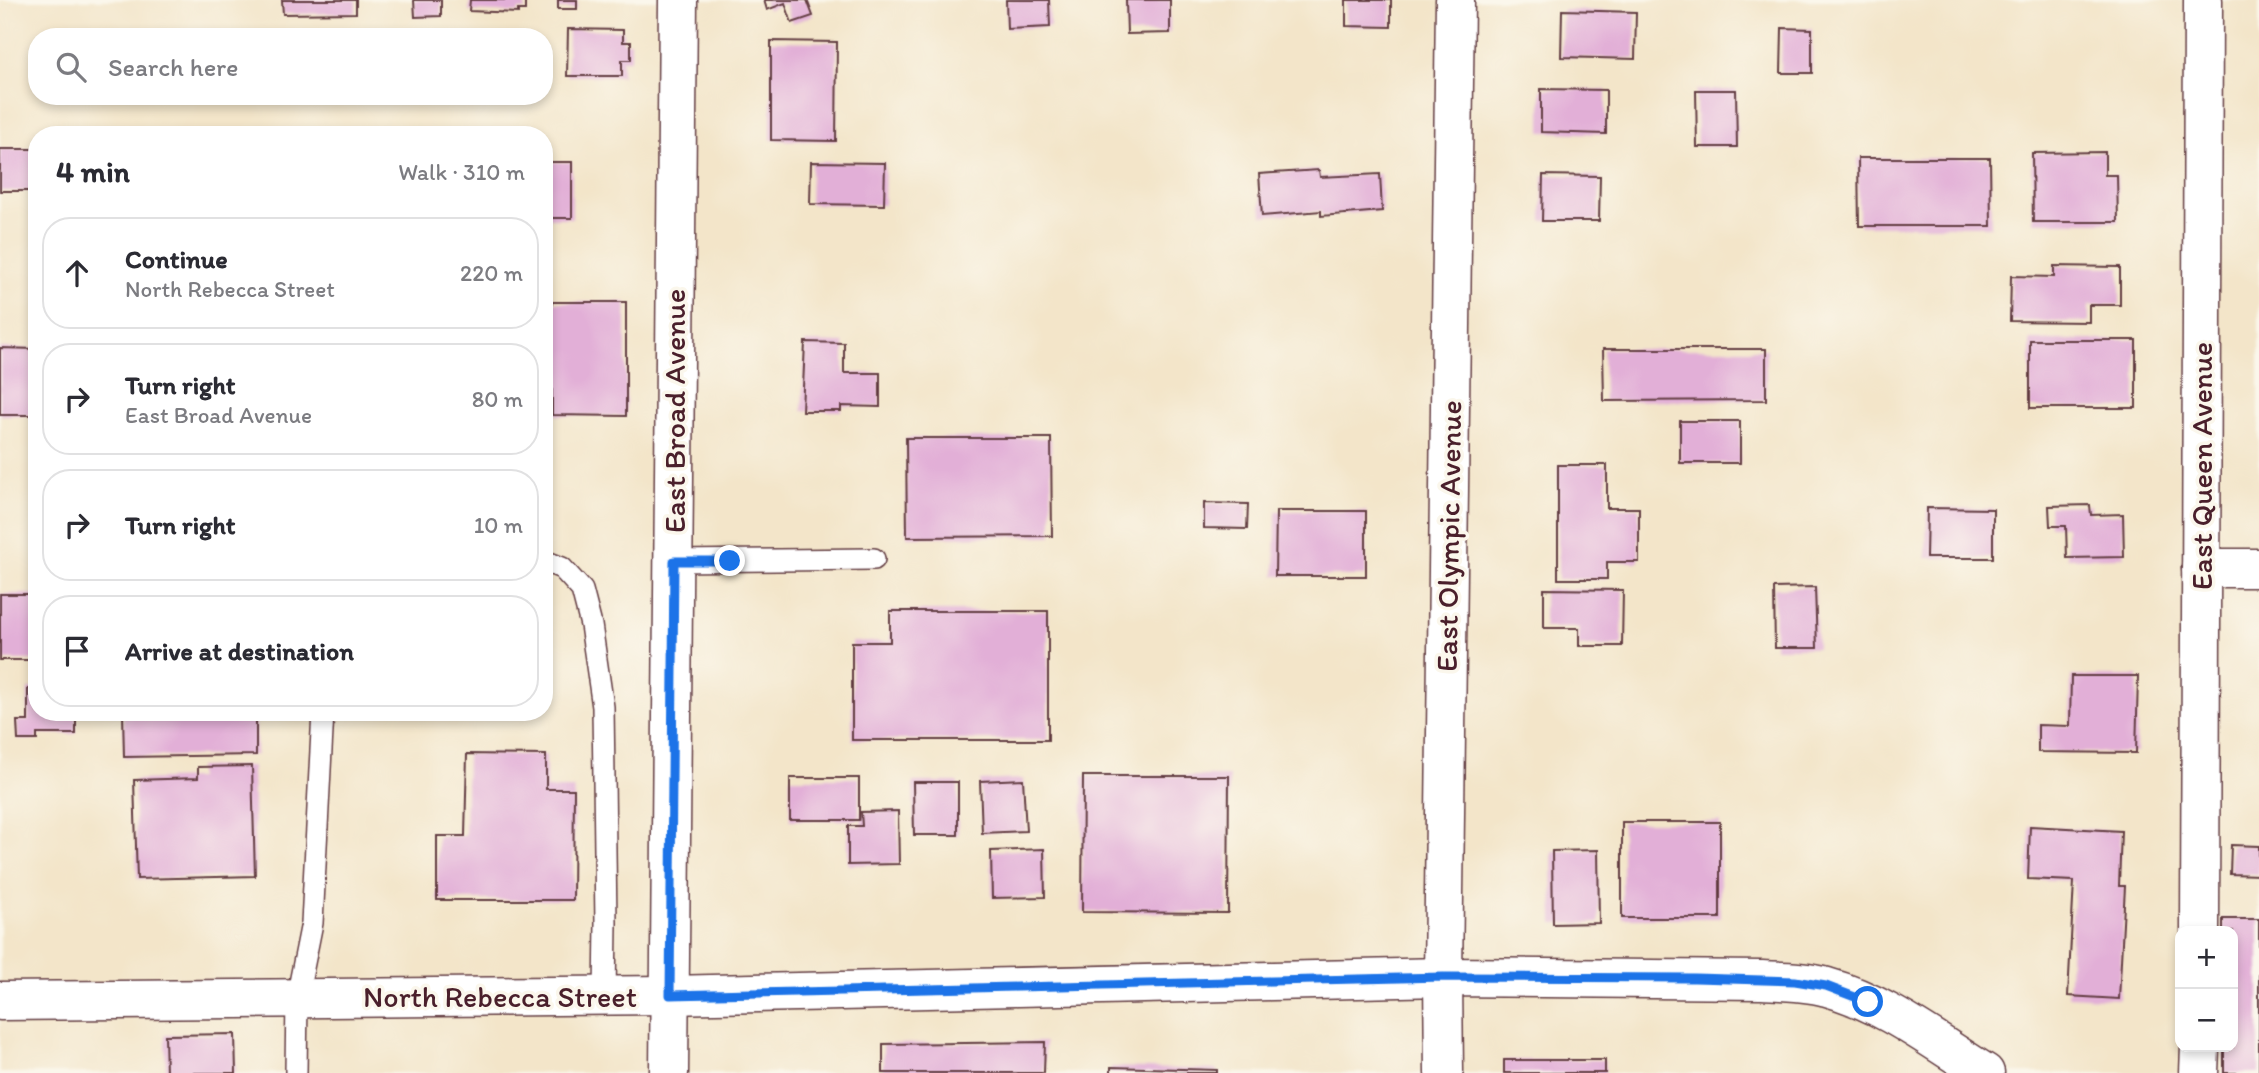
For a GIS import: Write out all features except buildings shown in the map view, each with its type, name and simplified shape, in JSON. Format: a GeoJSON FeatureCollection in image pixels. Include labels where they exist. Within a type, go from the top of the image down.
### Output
{"type":"FeatureCollection","features":[{"type":"Feature","properties":{"kind":"street","name":"East Broad Avenue"},"geometry":{"type":"LineString","coordinates":[[670,1073],[678,0]]}},
{"type":"Feature","properties":{"kind":"street","name":"East Olympic Avenue"},"geometry":{"type":"LineString","coordinates":[[1444,1073],[1455,0]]}},
{"type":"Feature","properties":{"kind":"street","name":"East Queen Avenue"},"geometry":{"type":"LineString","coordinates":[[2200,926],[2203,0]]}},
{"type":"Feature","properties":{"kind":"street"},"geometry":{"type":"LineString","coordinates":[[2201,568],[2259,568]]}},
{"type":"Feature","properties":{"kind":"street","name":"North Rebecca Street"},"geometry":{"type":"LineString","coordinates":[[0,1000],[670,995],[1443,977],[1795,981],[1826,986],[1868,1002],[1985,1073]]}},
{"type":"Feature","properties":{"kind":"street"},"geometry":{"type":"LineString","coordinates":[[2199,1073],[2200,1052]]}},
{"type":"Feature","properties":{"kind":"lane"},"geometry":{"type":"LineString","coordinates":[[674,561],[874,559]]}},
{"type":"Feature","properties":{"kind":"lane"},"geometry":{"type":"LineString","coordinates":[[553,564],[562,568],[582,590],[591,625],[603,707],[607,923],[605,996]]}},
{"type":"Feature","properties":{"kind":"lane"},"geometry":{"type":"LineString","coordinates":[[296,1073],[297,998],[312,923],[323,721]]}},
{"type":"Feature","properties":{"kind":"route"},"geometry":{"type":"LineString","coordinates":[[730,561],[674,561],[670,995],[1443,977],[1695,978],[1795,981],[1826,986],[1868,1002]]}}]}
